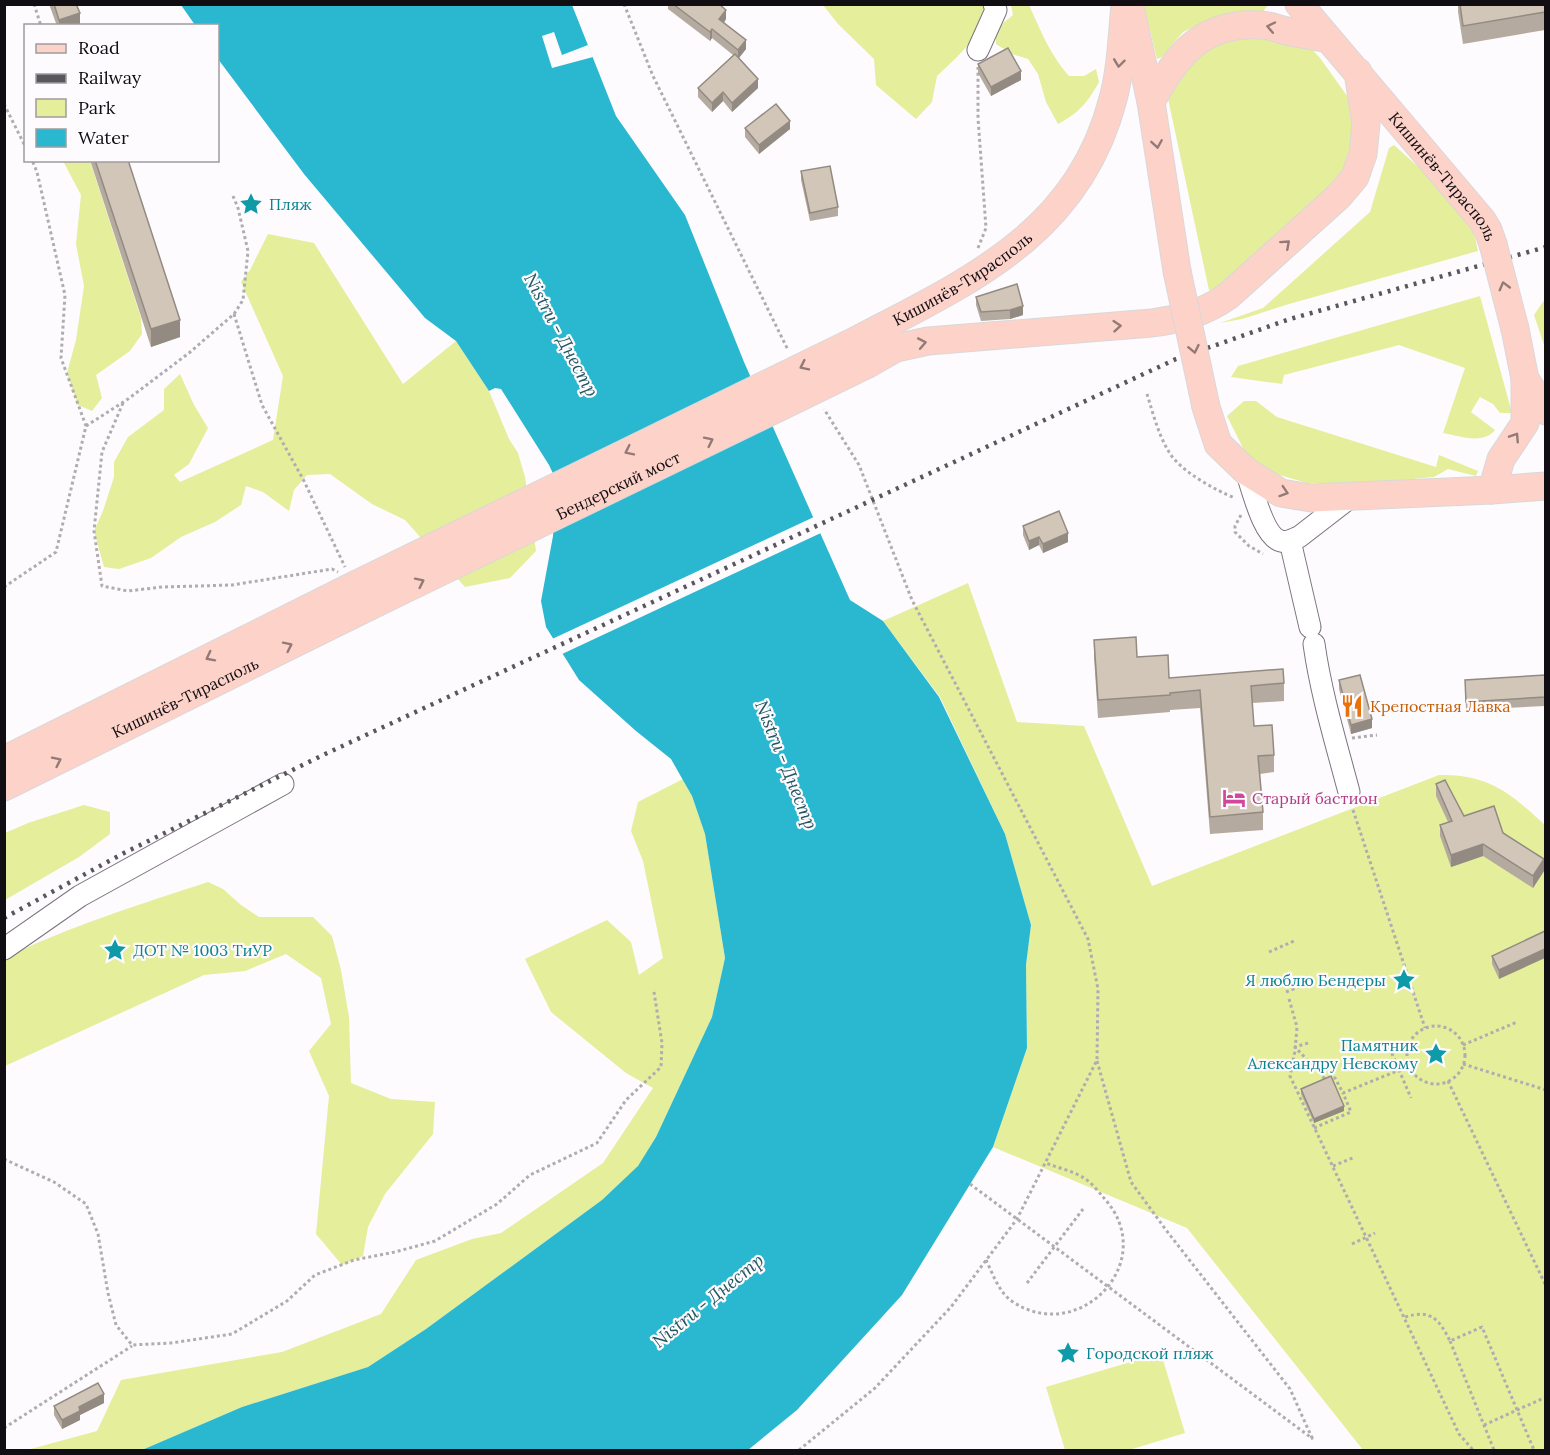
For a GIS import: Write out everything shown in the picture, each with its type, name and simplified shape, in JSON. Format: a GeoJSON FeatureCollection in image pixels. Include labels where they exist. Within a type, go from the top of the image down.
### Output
{"type":"FeatureCollection","features":[{"type":"Feature","properties":{"kind":"main road","name":"Кишинёв-Тирасполь"},"geometry":{"type":"LineString","coordinates":[[863,352],[987,269],[1043,224],[1078,180],[1092,156],[1114,98],[1125,4]]}},
{"type":"Feature","properties":{"kind":"main road"},"geometry":{"type":"LineString","coordinates":[[1130,4],[1151,102],[1177,271],[1206,406],[1218,444],[1246,471],[1281,493],[1311,498],[1545,486]]}},
{"type":"Feature","properties":{"kind":"main road","name":"Кишинёв-Тирасполь"},"geometry":{"type":"LineString","coordinates":[[1299,4],[1482,220],[1493,244],[1515,329],[1525,379],[1545,411]]}},
{"type":"Feature","properties":{"kind":"main road"},"geometry":{"type":"LineString","coordinates":[[1151,102],[1167,72],[1187,48],[1211,33],[1237,26],[1262,25],[1328,39]]}},
{"type":"Feature","properties":{"kind":"main road"},"geometry":{"type":"LineString","coordinates":[[863,352],[928,341],[1152,323],[1182,319],[1211,308],[1228,296],[1339,196],[1355,177],[1361,163],[1366,139],[1358,72]]}},
{"type":"Feature","properties":{"kind":"main road","name":"Бендерский мост"},"geometry":{"type":"LineString","coordinates":[[358,590],[863,352]]}},
{"type":"Feature","properties":{"kind":"main road"},"geometry":{"type":"LineString","coordinates":[[1492,490],[1501,459],[1525,423],[1525,379]]}},
{"type":"Feature","properties":{"kind":"main road","name":"Кишинёв-Тирасполь"},"geometry":{"type":"LineString","coordinates":[[4,760],[358,590]]}},
{"type":"Feature","properties":{"kind":"main road","name":"Кишинёв-Тирасполь"},"geometry":{"type":"LineString","coordinates":[[4,787],[358,590]]}},
{"type":"Feature","properties":{"kind":"lane"},"geometry":{"type":"LineString","coordinates":[[978,50],[996,10],[994,4]]}},
{"type":"Feature","properties":{"kind":"lane"},"geometry":{"type":"LineString","coordinates":[[1246,471],[1265,527],[1271,536],[1280,541],[1290,541],[1299,537],[1352,496]]}},
{"type":"Feature","properties":{"kind":"lane"},"geometry":{"type":"LineString","coordinates":[[1290,541],[1317,666],[1350,799]]}},
{"type":"Feature","properties":{"kind":"lane"},"geometry":{"type":"LineString","coordinates":[[4,950],[80,896],[284,784]]}},
{"type":"Feature","properties":{"kind":"path"},"geometry":{"type":"LineString","coordinates":[[34,4],[40,24]]}},
{"type":"Feature","properties":{"kind":"path"},"geometry":{"type":"LineString","coordinates":[[624,4],[653,76],[791,356]]}},
{"type":"Feature","properties":{"kind":"path"},"geometry":{"type":"LineString","coordinates":[[973,257],[986,228],[978,118],[978,50]]}},
{"type":"Feature","properties":{"kind":"path"},"geometry":{"type":"LineString","coordinates":[[4,104],[24,144]]}},
{"type":"Feature","properties":{"kind":"path"},"geometry":{"type":"LineString","coordinates":[[4,587],[56,552],[86,426],[61,358],[65,295],[33,162]]}},
{"type":"Feature","properties":{"kind":"path"},"geometry":{"type":"LineString","coordinates":[[86,426],[123,403],[189,352],[234,314],[243,300],[248,251],[233,196]]}},
{"type":"Feature","properties":{"kind":"path"},"geometry":{"type":"LineString","coordinates":[[234,314],[262,405],[304,481],[358,590]]}},
{"type":"Feature","properties":{"kind":"path"},"geometry":{"type":"LineString","coordinates":[[1147,394],[1160,434],[1170,455],[1201,480],[1220,492],[1238,499]]}},
{"type":"Feature","properties":{"kind":"path"},"geometry":{"type":"LineString","coordinates":[[123,403],[102,452],[94,531],[102,585],[128,591],[162,587],[232,585],[332,568],[358,590]]}},
{"type":"Feature","properties":{"kind":"path"},"geometry":{"type":"LineString","coordinates":[[822,405],[859,465],[912,600],[1088,939],[1098,989],[1097,1060],[1131,1182],[1290,1389],[1313,1440],[970,1184]]}},
{"type":"Feature","properties":{"kind":"path"},"geometry":{"type":"LineString","coordinates":[[1243,511],[1235,526],[1235,532],[1249,546],[1263,554]]}},
{"type":"Feature","properties":{"kind":"path"},"geometry":{"type":"LineString","coordinates":[[1335,741],[1377,735]]}},
{"type":"Feature","properties":{"kind":"path"},"geometry":{"type":"LineString","coordinates":[[1350,799],[1425,1028]]}},
{"type":"Feature","properties":{"kind":"path"},"geometry":{"type":"LineString","coordinates":[[1269,952],[1294,941]]}},
{"type":"Feature","properties":{"kind":"path"},"geometry":{"type":"LineString","coordinates":[[1286,992],[1311,982]]}},
{"type":"Feature","properties":{"kind":"path"},"geometry":{"type":"LineString","coordinates":[[4,1428],[132,1345],[171,1343],[232,1334],[287,1301],[315,1275],[354,1260],[395,1252],[435,1240],[497,1204],[530,1175],[597,1143],[626,1100],[661,1067],[662,1043],[654,992]]}},
{"type":"Feature","properties":{"kind":"path"},"geometry":{"type":"LineString","coordinates":[[1289,999],[1297,1027],[1290,1076],[1459,1434],[1473,1450]]}},
{"type":"Feature","properties":{"kind":"path"},"geometry":{"type":"LineString","coordinates":[[1463,1045],[1517,1022]]}},
{"type":"Feature","properties":{"kind":"path"},"geometry":{"type":"LineString","coordinates":[[1434,1025],[1452,1030],[1463,1045],[1465,1054],[1463,1064],[1455,1077],[1448,1081],[1439,1083],[1421,1080],[1409,1066],[1407,1057],[1411,1039],[1425,1028],[1434,1025]]}},
{"type":"Feature","properties":{"kind":"path"},"geometry":{"type":"LineString","coordinates":[[1387,1042],[1411,1098]]}},
{"type":"Feature","properties":{"kind":"path"},"geometry":{"type":"LineString","coordinates":[[1295,1047],[1308,1043]]}},
{"type":"Feature","properties":{"kind":"path"},"geometry":{"type":"LineString","coordinates":[[1295,1047],[1325,1079],[1335,1078],[1351,1112],[1314,1128]]}},
{"type":"Feature","properties":{"kind":"path"},"geometry":{"type":"LineString","coordinates":[[799,1450],[875,1388],[951,1307],[1017,1219],[1097,1060]]}},
{"type":"Feature","properties":{"kind":"path"},"geometry":{"type":"LineString","coordinates":[[1463,1064],[1545,1090]]}},
{"type":"Feature","properties":{"kind":"path"},"geometry":{"type":"LineString","coordinates":[[1343,1093],[1409,1066]]}},
{"type":"Feature","properties":{"kind":"path"},"geometry":{"type":"LineString","coordinates":[[1448,1081],[1544,1279],[1545,1286]]}},
{"type":"Feature","properties":{"kind":"path"},"geometry":{"type":"LineString","coordinates":[[1333,1166],[1355,1157]]}},
{"type":"Feature","properties":{"kind":"path"},"geometry":{"type":"LineString","coordinates":[[4,1159],[54,1182],[86,1204],[98,1234],[116,1325],[132,1345]]}},
{"type":"Feature","properties":{"kind":"path"},"geometry":{"type":"LineString","coordinates":[[986,1260],[999,1287],[1012,1302],[1042,1315],[1067,1312],[1092,1304],[1108,1287],[1120,1268],[1125,1239],[1120,1221],[1107,1201],[1085,1178],[1045,1163]]}},
{"type":"Feature","properties":{"kind":"path"},"geometry":{"type":"LineString","coordinates":[[1028,1283],[1083,1209]]}},
{"type":"Feature","properties":{"kind":"path"},"geometry":{"type":"LineString","coordinates":[[1352,1244],[1375,1233]]}},
{"type":"Feature","properties":{"kind":"path"},"geometry":{"type":"LineString","coordinates":[[1405,1317],[1418,1313],[1428,1315],[1440,1323],[1450,1341],[1494,1450]]}},
{"type":"Feature","properties":{"kind":"path"},"geometry":{"type":"LineString","coordinates":[[1450,1341],[1482,1327],[1534,1450]]}},
{"type":"Feature","properties":{"kind":"path"},"geometry":{"type":"LineString","coordinates":[[1484,1425],[1545,1397]]}},
{"type":"Feature","properties":{"kind":"green space"},"geometry":{"type":"Polygon","coordinates":[[[985,4],[976,36],[937,76],[932,102],[916,119],[876,85],[874,59],[838,24],[823,5],[985,4]]]}},
{"type":"Feature","properties":{"kind":"green space"},"geometry":{"type":"Polygon","coordinates":[[[1011,5],[1029,5],[1051,50],[1069,76],[1084,76],[1096,69],[1099,82],[1091,95],[1077,111],[1058,124],[1046,102],[1038,74],[1028,59],[1012,54],[996,44],[996,29],[1013,15],[1011,5]]]}},
{"type":"Feature","properties":{"kind":"green space"},"geometry":{"type":"Polygon","coordinates":[[[1144,5],[1268,5],[1261,14],[1202,23],[1183,32],[1162,57],[1157,59],[1144,5]]]}},
{"type":"Feature","properties":{"kind":"green space"},"geometry":{"type":"Polygon","coordinates":[[[1248,31],[1310,47],[1320,58],[1355,107],[1351,168],[1217,289],[1209,290],[1167,94],[1187,58],[1248,31]]]}},
{"type":"Feature","properties":{"kind":"green space"},"geometry":{"type":"Polygon","coordinates":[[[1394,145],[1465,209],[1471,219],[1478,251],[1242,319],[1220,323],[1263,308],[1370,212],[1389,148],[1394,145]]]}},
{"type":"Feature","properties":{"kind":"green space"},"geometry":{"type":"Polygon","coordinates":[[[64,162],[90,162],[141,318],[142,334],[130,351],[96,375],[102,398],[92,411],[78,405],[67,373],[76,340],[84,286],[76,244],[81,195],[64,162]]]}},
{"type":"Feature","properties":{"kind":"green space"},"geometry":{"type":"Polygon","coordinates":[[[268,234],[314,243],[403,384],[456,341],[489,391],[509,439],[518,453],[525,477],[536,551],[510,578],[465,587],[405,520],[372,504],[330,474],[307,475],[294,490],[289,511],[263,492],[246,486],[241,505],[215,522],[181,537],[151,558],[119,569],[104,567],[94,531],[114,477],[114,462],[128,437],[164,410],[164,389],[180,374],[194,405],[208,428],[189,464],[174,475],[180,482],[273,440],[283,376],[241,282],[250,270],[268,234]]]}},
{"type":"Feature","properties":{"kind":"green space"},"geometry":{"type":"Polygon","coordinates":[[[1480,296],[1512,413],[1500,413],[1493,404],[1480,397],[1471,412],[1495,430],[1484,437],[1471,438],[1443,433],[1465,368],[1399,345],[1284,375],[1282,384],[1231,377],[1238,366],[1480,296]]]}},
{"type":"Feature","properties":{"kind":"green space"},"geometry":{"type":"Polygon","coordinates":[[[1545,299],[1545,348],[1534,315],[1545,299]]]}},
{"type":"Feature","properties":{"kind":"green space"},"geometry":{"type":"Polygon","coordinates":[[[1244,401],[1256,401],[1277,417],[1436,467],[1439,455],[1478,471],[1476,476],[1448,469],[1434,477],[1369,483],[1307,483],[1276,474],[1246,454],[1227,416],[1244,401]]]}},
{"type":"Feature","properties":{"kind":"green space"},"geometry":{"type":"Polygon","coordinates":[[[968,583],[1017,722],[1084,726],[1152,886],[1439,775],[1472,778],[1498,788],[1545,825],[1545,1450],[1363,1450],[1187,1228],[993,1147],[1027,1048],[1026,965],[1031,925],[1005,834],[940,697],[883,621],[968,583]]]}},
{"type":"Feature","properties":{"kind":"green space"},"geometry":{"type":"Polygon","coordinates":[[[683,779],[692,796],[705,834],[725,958],[712,1017],[656,1137],[638,1167],[602,1200],[426,1329],[368,1367],[242,1407],[142,1450],[27,1450],[97,1431],[121,1380],[282,1352],[381,1314],[416,1260],[472,1239],[501,1233],[603,1163],[653,1088],[626,1073],[551,1012],[525,959],[607,920],[631,942],[639,975],[663,958],[643,861],[631,831],[638,802],[683,779]]]}},
{"type":"Feature","properties":{"kind":"green space"},"geometry":{"type":"Polygon","coordinates":[[[84,805],[110,812],[110,834],[79,857],[5,900],[5,833],[84,805]]]}},
{"type":"Feature","properties":{"kind":"green space"},"geometry":{"type":"Polygon","coordinates":[[[208,882],[223,889],[259,917],[313,917],[332,936],[341,970],[349,1017],[351,1083],[391,1099],[435,1102],[433,1134],[385,1194],[368,1227],[363,1256],[342,1265],[316,1234],[329,1096],[309,1051],[331,1024],[321,978],[286,954],[245,971],[204,975],[5,1066],[5,958],[79,926],[208,882]]]}},
{"type":"Feature","properties":{"kind":"green space"},"geometry":{"type":"Polygon","coordinates":[[[1161,1353],[1185,1433],[1129,1450],[1065,1450],[1046,1387],[1161,1353]]]}},
{"type":"Feature","properties":{"kind":"water","name":"Nistru - Днестр"},"geometry":{"type":"Polygon","coordinates":[[[181,5],[572,5],[616,116],[685,215],[744,362],[850,600],[883,621],[939,697],[1005,834],[1031,925],[1026,965],[1027,1048],[993,1147],[902,1295],[797,1410],[748,1450],[142,1450],[242,1407],[368,1367],[426,1329],[602,1200],[638,1166],[656,1137],[712,1017],[725,958],[705,834],[692,796],[671,759],[579,680],[546,627],[541,601],[553,536],[556,480],[549,465],[501,389],[495,388],[489,391],[456,341],[425,318],[304,174],[219,60],[219,24],[194,24],[181,5]]]}},
{"type":"Feature","properties":{"kind":"pier"},"geometry":{"type":"Polygon","coordinates":[[[554,32],[562,55],[588,45],[593,57],[552,68],[542,36],[554,32]]]}},
{"type":"Feature","properties":{"kind":"pier"},"geometry":{"type":"Polygon","coordinates":[[[816,516],[823,532],[560,655],[550,640],[816,516]]]}},
{"type":"Feature","properties":{"kind":"building"},"geometry":{"type":"Polygon","coordinates":[[[54,4],[76,4],[80,13],[59,20],[54,4]]]}},
{"type":"Feature","properties":{"kind":"building"},"geometry":{"type":"Polygon","coordinates":[[[673,4],[719,4],[726,10],[719,19],[746,40],[738,50],[712,29],[710,32],[673,4]]]}},
{"type":"Feature","properties":{"kind":"building"},"geometry":{"type":"Polygon","coordinates":[[[1460,4],[1545,4],[1545,12],[1463,26],[1460,4]]]}},
{"type":"Feature","properties":{"kind":"building"},"geometry":{"type":"Polygon","coordinates":[[[1008,48],[1021,71],[991,87],[978,64],[1008,48]]]}},
{"type":"Feature","properties":{"kind":"building"},"geometry":{"type":"Polygon","coordinates":[[[735,54],[758,79],[732,103],[723,92],[712,103],[698,88],[735,54]]]}},
{"type":"Feature","properties":{"kind":"building"},"geometry":{"type":"Polygon","coordinates":[[[776,104],[790,121],[759,145],[745,128],[776,104]]]}},
{"type":"Feature","properties":{"kind":"building"},"geometry":{"type":"Polygon","coordinates":[[[96,162],[129,162],[180,320],[151,329],[96,162]]]}},
{"type":"Feature","properties":{"kind":"building"},"geometry":{"type":"Polygon","coordinates":[[[830,166],[838,207],[810,213],[801,171],[830,166]]]}},
{"type":"Feature","properties":{"kind":"building"},"geometry":{"type":"Polygon","coordinates":[[[1017,284],[1023,306],[1010,310],[981,312],[976,297],[1017,284]]]}},
{"type":"Feature","properties":{"kind":"building"},"geometry":{"type":"Polygon","coordinates":[[[1059,511],[1068,533],[1043,544],[1039,537],[1029,541],[1023,526],[1059,511]]]}},
{"type":"Feature","properties":{"kind":"building"},"geometry":{"type":"Polygon","coordinates":[[[1136,637],[1137,657],[1168,655],[1169,678],[1283,669],[1284,683],[1251,686],[1254,726],[1272,725],[1274,755],[1258,756],[1263,812],[1210,817],[1200,690],[1170,693],[1170,695],[1098,700],[1094,640],[1136,637]]]}},
{"type":"Feature","properties":{"kind":"building","name":"Крепостная Лавка"},"geometry":{"type":"Polygon","coordinates":[[[1360,675],[1372,719],[1351,725],[1339,680],[1360,675]]]}},
{"type":"Feature","properties":{"kind":"building"},"geometry":{"type":"Polygon","coordinates":[[[1545,675],[1545,697],[1466,702],[1465,680],[1545,675]]]}},
{"type":"Feature","properties":{"kind":"building"},"geometry":{"type":"Polygon","coordinates":[[[1445,780],[1464,816],[1494,806],[1503,833],[1544,859],[1533,876],[1483,844],[1451,855],[1440,825],[1452,821],[1436,784],[1445,780]]]}},
{"type":"Feature","properties":{"kind":"building"},"geometry":{"type":"Polygon","coordinates":[[[1545,931],[1545,949],[1499,970],[1492,956],[1545,931]]]}},
{"type":"Feature","properties":{"kind":"building"},"geometry":{"type":"Polygon","coordinates":[[[1331,1076],[1344,1106],[1314,1119],[1301,1089],[1331,1076]]]}},
{"type":"Feature","properties":{"kind":"building"},"geometry":{"type":"Polygon","coordinates":[[[98,1383],[104,1394],[79,1407],[80,1411],[62,1420],[54,1406],[98,1383]]]}},
{"type":"Feature","properties":{"kind":"railway"},"geometry":{"type":"LineString","coordinates":[[4,918],[124,853],[323,755],[1176,359],[1290,319],[1546,247]]}},
{"type":"Feature","properties":{"kind":"place","name":"Пляж"},"geometry":{"type":"Point","coordinates":[251,204]}},
{"type":"Feature","properties":{"kind":"place","name":"Крепостная Лавка"},"geometry":{"type":"Point","coordinates":[1352,706]}},
{"type":"Feature","properties":{"kind":"place","name":"Старый бастион"},"geometry":{"type":"Point","coordinates":[1234,798]}},
{"type":"Feature","properties":{"kind":"place","name":"ДОТ № 1003 ТиУР"},"geometry":{"type":"Point","coordinates":[115,950]}},
{"type":"Feature","properties":{"kind":"place","name":"Я люблю Бендеры"},"geometry":{"type":"Point","coordinates":[1404,980]}},
{"type":"Feature","properties":{"kind":"place","name":"Памятник Александру Невскому"},"geometry":{"type":"Point","coordinates":[1436,1054]}},
{"type":"Feature","properties":{"kind":"place","name":"Городской пляж"},"geometry":{"type":"Point","coordinates":[1068,1353]}}]}
